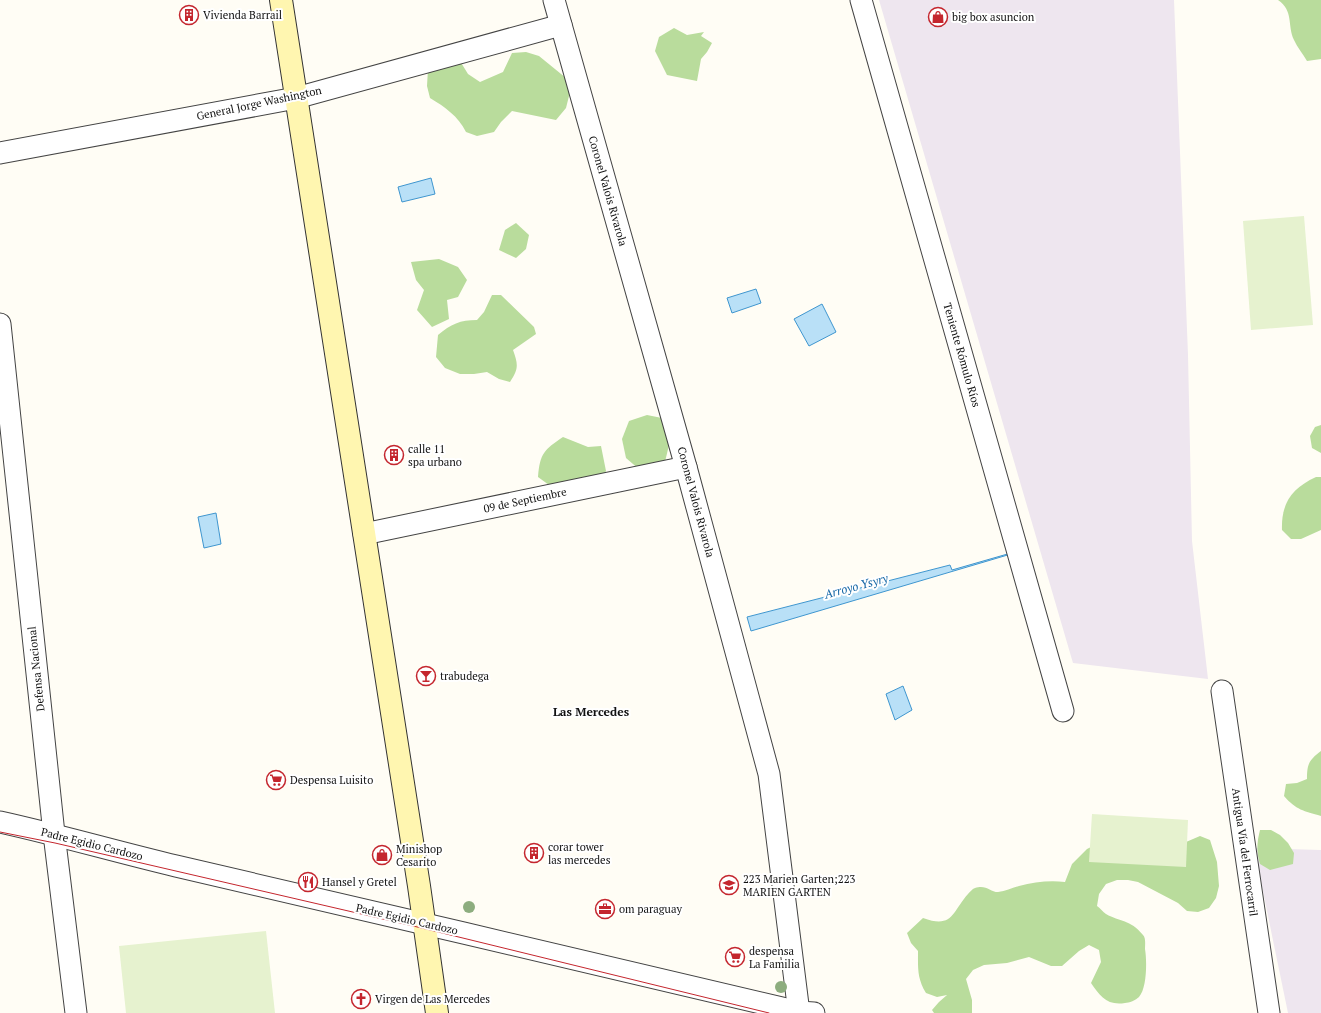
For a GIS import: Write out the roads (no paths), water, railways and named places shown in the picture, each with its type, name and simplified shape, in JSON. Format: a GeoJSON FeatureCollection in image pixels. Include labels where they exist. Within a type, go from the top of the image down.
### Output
{"type":"FeatureCollection","features":[{"type":"Feature","properties":{"kind":"street"},"geometry":{"type":"LineString","coordinates":[[281,0],[425,923],[437,1013]]}},
{"type":"Feature","properties":{"kind":"street","name":"Coronel Valois Rivarola"},"geometry":{"type":"LineString","coordinates":[[554,0],[686,467],[770,774],[804,1013]]}},
{"type":"Feature","properties":{"kind":"street","name":"Teniente Rómulo Ríos"},"geometry":{"type":"LineString","coordinates":[[861,0],[1063,711]]}},
{"type":"Feature","properties":{"kind":"street","name":"General Jorge Washington"},"geometry":{"type":"LineString","coordinates":[[0,153],[296,98],[561,25]]}},
{"type":"Feature","properties":{"kind":"street","name":"Defensa Nacional"},"geometry":{"type":"LineString","coordinates":[[0,324],[54,834],[76,1013]]}},
{"type":"Feature","properties":{"kind":"street","name":"09 de Septiembre"},"geometry":{"type":"LineString","coordinates":[[364,534],[686,467]]}},
{"type":"Feature","properties":{"kind":"street","name":"Antigua Vía del Ferrocarril"},"geometry":{"type":"LineString","coordinates":[[1222,691],[1269,1013]]}},
{"type":"Feature","properties":{"kind":"street","name":"Padre Egidio Cardozo"},"geometry":{"type":"LineString","coordinates":[[0,822],[54,834],[173,865],[804,1013]]}},
{"type":"Feature","properties":{"kind":"water"},"geometry":{"type":"Polygon","coordinates":[[[431,178],[435,194],[402,202],[398,187],[431,178]]]}},
{"type":"Feature","properties":{"kind":"water"},"geometry":{"type":"Polygon","coordinates":[[[756,289],[761,303],[732,313],[727,298],[756,289]]]}},
{"type":"Feature","properties":{"kind":"water"},"geometry":{"type":"Polygon","coordinates":[[[822,304],[836,332],[809,346],[794,319],[822,304]]]}},
{"type":"Feature","properties":{"kind":"water"},"geometry":{"type":"Polygon","coordinates":[[[216,513],[221,544],[204,548],[198,517],[216,513]]]}},
{"type":"Feature","properties":{"kind":"water"},"geometry":{"type":"Polygon","coordinates":[[[1011,553],[751,631],[747,617],[950,565],[952,570],[1011,553]]]}},
{"type":"Feature","properties":{"kind":"water"},"geometry":{"type":"Polygon","coordinates":[[[903,686],[912,710],[895,720],[886,694],[903,686]]]}},
{"type":"Feature","properties":{"kind":"tram line"},"geometry":{"type":"LineString","coordinates":[[0,832],[55,843],[426,929],[769,1013]]}},
{"type":"Feature","properties":{"kind":"place","name":"Vivienda Barrail"},"geometry":{"type":"Point","coordinates":[189,15]}},
{"type":"Feature","properties":{"kind":"place","name":"big box asuncion"},"geometry":{"type":"Point","coordinates":[938,17]}},
{"type":"Feature","properties":{"kind":"place","name":"calle 11 spa urbano"},"geometry":{"type":"Point","coordinates":[394,455]}},
{"type":"Feature","properties":{"kind":"place","name":"trabudega"},"geometry":{"type":"Point","coordinates":[426,676]}},
{"type":"Feature","properties":{"kind":"place","name":"Despensa Luisito"},"geometry":{"type":"Point","coordinates":[276,780]}},
{"type":"Feature","properties":{"kind":"place","name":"corar tower las mercedes"},"geometry":{"type":"Point","coordinates":[534,853]}},
{"type":"Feature","properties":{"kind":"place","name":"Minishop Cesarito"},"geometry":{"type":"Point","coordinates":[382,855]}},
{"type":"Feature","properties":{"kind":"place","name":"Hansel y Gretel"},"geometry":{"type":"Point","coordinates":[308,882]}},
{"type":"Feature","properties":{"kind":"place","name":"223 Marien Garten;223 MARIEN GARTEN"},"geometry":{"type":"Point","coordinates":[729,885]}},
{"type":"Feature","properties":{"kind":"place","name":"om paraguay"},"geometry":{"type":"Point","coordinates":[605,909]}},
{"type":"Feature","properties":{"kind":"place","name":"despensa La Familia"},"geometry":{"type":"Point","coordinates":[735,957]}},
{"type":"Feature","properties":{"kind":"place","name":"Virgen de Las Mercedes"},"geometry":{"type":"Point","coordinates":[361,999]}},
{"type":"Feature","properties":{"kind":"district","name":"Las Mercedes"},"geometry":{"type":"Point","coordinates":[591,711]}},
{"type":"Feature","properties":{"kind":"water label","name":"Arroyo Ysyry"},"geometry":{"type":"Point","coordinates":[856,586]}}]}
